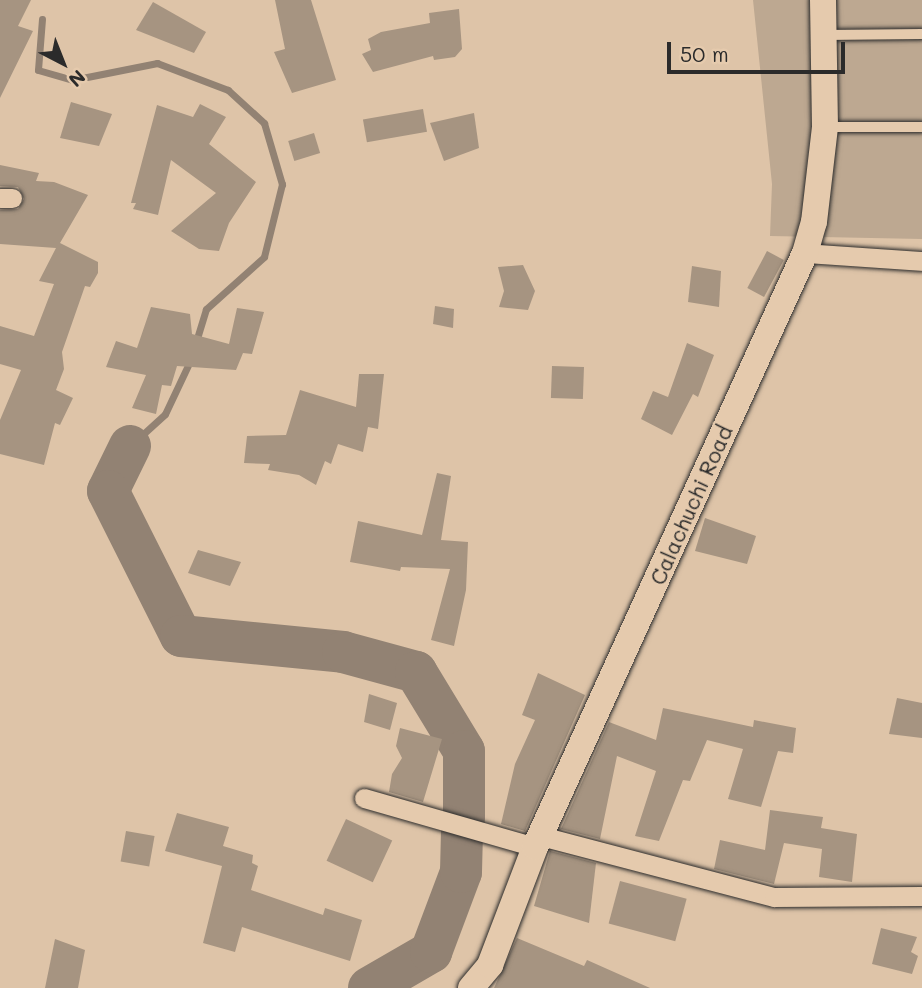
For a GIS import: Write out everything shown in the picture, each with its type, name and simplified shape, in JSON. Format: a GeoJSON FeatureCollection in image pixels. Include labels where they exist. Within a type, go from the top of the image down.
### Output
{"type":"FeatureCollection","features":[{"type":"Feature","properties":{"kind":"street","name":"Calachuchi Road"},"geometry":{"type":"LineString","coordinates":[[471,988],[490,965],[538,842],[805,253],[814,222],[825,127],[823,0]]}},
{"type":"Feature","properties":{"kind":"street"},"geometry":{"type":"LineString","coordinates":[[805,253],[922,261]]}},
{"type":"Feature","properties":{"kind":"street"},"geometry":{"type":"LineString","coordinates":[[364,797],[538,842],[774,897],[922,895]]}},
{"type":"Feature","properties":{"kind":"lane"},"geometry":{"type":"LineString","coordinates":[[823,35],[922,34]]}},
{"type":"Feature","properties":{"kind":"lane"},"geometry":{"type":"LineString","coordinates":[[825,127],[922,127]]}},
{"type":"Feature","properties":{"kind":"shaded area"},"geometry":{"type":"Polygon","coordinates":[[[753,0],[922,0],[922,239],[770,236],[772,184],[753,0]]]}},
{"type":"Feature","properties":{"kind":"building"},"geometry":{"type":"Polygon","coordinates":[[[0,0],[31,0],[18,26],[33,31],[0,98],[0,0]]]}},
{"type":"Feature","properties":{"kind":"building"},"geometry":{"type":"Polygon","coordinates":[[[275,0],[311,0],[336,80],[292,93],[274,52],[285,49],[275,0]]]}},
{"type":"Feature","properties":{"kind":"building"},"geometry":{"type":"Polygon","coordinates":[[[153,2],[206,32],[194,53],[136,30],[153,2]]]}},
{"type":"Feature","properties":{"kind":"building"},"geometry":{"type":"Polygon","coordinates":[[[459,9],[462,49],[455,57],[434,60],[433,56],[373,72],[362,54],[371,50],[368,39],[381,32],[430,23],[429,13],[459,9]]]}},
{"type":"Feature","properties":{"kind":"building"},"geometry":{"type":"Polygon","coordinates":[[[71,102],[112,114],[99,146],[60,138],[71,102]]]}},
{"type":"Feature","properties":{"kind":"building"},"geometry":{"type":"Polygon","coordinates":[[[200,104],[226,117],[209,144],[256,182],[229,223],[219,251],[199,249],[171,231],[216,193],[171,160],[158,215],[133,209],[136,203],[131,203],[157,105],[193,117],[200,104]]]}},
{"type":"Feature","properties":{"kind":"building"},"geometry":{"type":"Polygon","coordinates":[[[423,109],[427,132],[367,142],[363,120],[423,109]]]}},
{"type":"Feature","properties":{"kind":"building"},"geometry":{"type":"Polygon","coordinates":[[[474,113],[479,148],[444,161],[430,123],[474,113]]]}},
{"type":"Feature","properties":{"kind":"building"},"geometry":{"type":"Polygon","coordinates":[[[314,133],[320,153],[294,161],[288,141],[314,133]]]}},
{"type":"Feature","properties":{"kind":"building"},"geometry":{"type":"Polygon","coordinates":[[[0,165],[39,173],[36,181],[54,182],[88,195],[60,243],[98,262],[98,273],[90,287],[85,286],[62,352],[64,369],[56,390],[73,398],[60,425],[55,423],[44,465],[0,454],[0,420],[21,370],[0,364],[0,326],[34,336],[54,284],[39,281],[56,248],[0,244],[0,210],[18,209],[24,199],[18,187],[0,186],[0,165]]]}},
{"type":"Feature","properties":{"kind":"building"},"geometry":{"type":"Polygon","coordinates":[[[767,251],[784,260],[764,297],[747,288],[767,251]]]}},
{"type":"Feature","properties":{"kind":"building"},"geometry":{"type":"Polygon","coordinates":[[[523,265],[535,291],[528,310],[499,307],[504,291],[498,267],[523,265]]]}},
{"type":"Feature","properties":{"kind":"building"},"geometry":{"type":"Polygon","coordinates":[[[692,266],[721,271],[719,307],[688,302],[692,266]]]}},
{"type":"Feature","properties":{"kind":"building"},"geometry":{"type":"Polygon","coordinates":[[[435,306],[454,309],[453,328],[433,324],[435,306]]]}},
{"type":"Feature","properties":{"kind":"building"},"geometry":{"type":"Polygon","coordinates":[[[151,307],[190,314],[192,334],[229,344],[237,308],[264,312],[252,354],[243,353],[236,370],[177,366],[171,386],[162,385],[156,414],[132,408],[146,375],[106,367],[116,341],[137,348],[151,307]]]}},
{"type":"Feature","properties":{"kind":"building"},"geometry":{"type":"Polygon","coordinates":[[[687,343],[714,355],[698,397],[693,394],[672,435],[641,419],[653,391],[668,397],[687,343]]]}},
{"type":"Feature","properties":{"kind":"building"},"geometry":{"type":"Polygon","coordinates":[[[552,366],[584,367],[583,399],[551,398],[552,366]]]}},
{"type":"Feature","properties":{"kind":"building"},"geometry":{"type":"Polygon","coordinates":[[[359,374],[384,374],[378,429],[368,427],[363,452],[338,444],[331,464],[325,461],[316,485],[299,475],[268,470],[270,464],[244,463],[247,436],[286,435],[300,390],[356,407],[359,374]]]}},
{"type":"Feature","properties":{"kind":"building"},"geometry":{"type":"Polygon","coordinates":[[[437,473],[451,476],[441,540],[468,542],[466,590],[454,646],[431,640],[450,569],[401,567],[400,571],[350,562],[358,521],[422,535],[437,473]]]}},
{"type":"Feature","properties":{"kind":"building"},"geometry":{"type":"Polygon","coordinates":[[[705,518],[756,536],[747,564],[695,551],[705,518]]]}},
{"type":"Feature","properties":{"kind":"building"},"geometry":{"type":"Polygon","coordinates":[[[198,550],[241,562],[230,586],[188,573],[198,550]]]}},
{"type":"Feature","properties":{"kind":"building"},"geometry":{"type":"Polygon","coordinates":[[[538,673],[585,695],[525,831],[501,824],[515,764],[535,720],[522,715],[538,673]]]}},
{"type":"Feature","properties":{"kind":"building"},"geometry":{"type":"Polygon","coordinates":[[[369,694],[397,703],[390,730],[364,722],[369,694]]]}},
{"type":"Feature","properties":{"kind":"building"},"geometry":{"type":"Polygon","coordinates":[[[897,698],[922,703],[922,738],[889,734],[897,698]]]}},
{"type":"Feature","properties":{"kind":"building"},"geometry":{"type":"Polygon","coordinates":[[[663,708],[753,727],[754,720],[796,728],[793,753],[778,751],[761,807],[728,799],[743,749],[707,740],[690,781],[683,780],[659,841],[635,836],[656,771],[617,756],[600,839],[561,829],[609,722],[656,740],[663,708]]]}},
{"type":"Feature","properties":{"kind":"building"},"geometry":{"type":"Polygon","coordinates":[[[400,728],[442,739],[423,802],[389,792],[392,774],[402,758],[396,746],[400,728]]]}},
{"type":"Feature","properties":{"kind":"building"},"geometry":{"type":"Polygon","coordinates":[[[770,810],[823,817],[821,828],[857,834],[852,882],[819,877],[822,849],[784,843],[774,884],[714,869],[720,840],[765,850],[770,810]]]}},
{"type":"Feature","properties":{"kind":"building"},"geometry":{"type":"Polygon","coordinates":[[[177,813],[229,827],[223,846],[253,855],[252,863],[258,866],[251,890],[323,915],[325,908],[362,920],[350,961],[242,927],[235,952],[203,943],[222,866],[165,851],[177,813]]]}},
{"type":"Feature","properties":{"kind":"building"},"geometry":{"type":"Polygon","coordinates":[[[346,819],[392,841],[373,882],[327,861],[346,819]]]}},
{"type":"Feature","properties":{"kind":"building"},"geometry":{"type":"Polygon","coordinates":[[[126,831],[155,836],[149,867],[121,862],[126,831]]]}},
{"type":"Feature","properties":{"kind":"building"},"geometry":{"type":"Polygon","coordinates":[[[550,851],[596,863],[589,923],[534,906],[550,851]]]}},
{"type":"Feature","properties":{"kind":"building"},"geometry":{"type":"Polygon","coordinates":[[[620,881],[687,899],[675,941],[609,924],[620,881]]]}},
{"type":"Feature","properties":{"kind":"building"},"geometry":{"type":"Polygon","coordinates":[[[881,928],[917,937],[911,952],[918,956],[912,974],[872,964],[881,928]]]}},
{"type":"Feature","properties":{"kind":"building"},"geometry":{"type":"Polygon","coordinates":[[[517,938],[584,966],[587,960],[650,988],[494,988],[517,938]]]}},
{"type":"Feature","properties":{"kind":"building"},"geometry":{"type":"Polygon","coordinates":[[[55,939],[85,950],[78,988],[45,988],[55,939]]]}},
{"type":"Feature","properties":{"kind":"waterway"},"geometry":{"type":"LineString","coordinates":[[42,19],[38,70],[72,80],[157,63],[228,90],[264,123],[282,184],[264,257],[206,309],[195,345]]}},
{"type":"Feature","properties":{"kind":"waterway"},"geometry":{"type":"LineString","coordinates":[[130,446],[165,414],[191,359]]}},
{"type":"Feature","properties":{"kind":"waterway"},"geometry":{"type":"LineString","coordinates":[[130,446],[108,491],[181,636],[343,652],[416,672],[464,751],[464,819]]}},
{"type":"Feature","properties":{"kind":"waterway"},"geometry":{"type":"LineString","coordinates":[[369,988],[431,952],[461,872],[462,832]]}}]}
